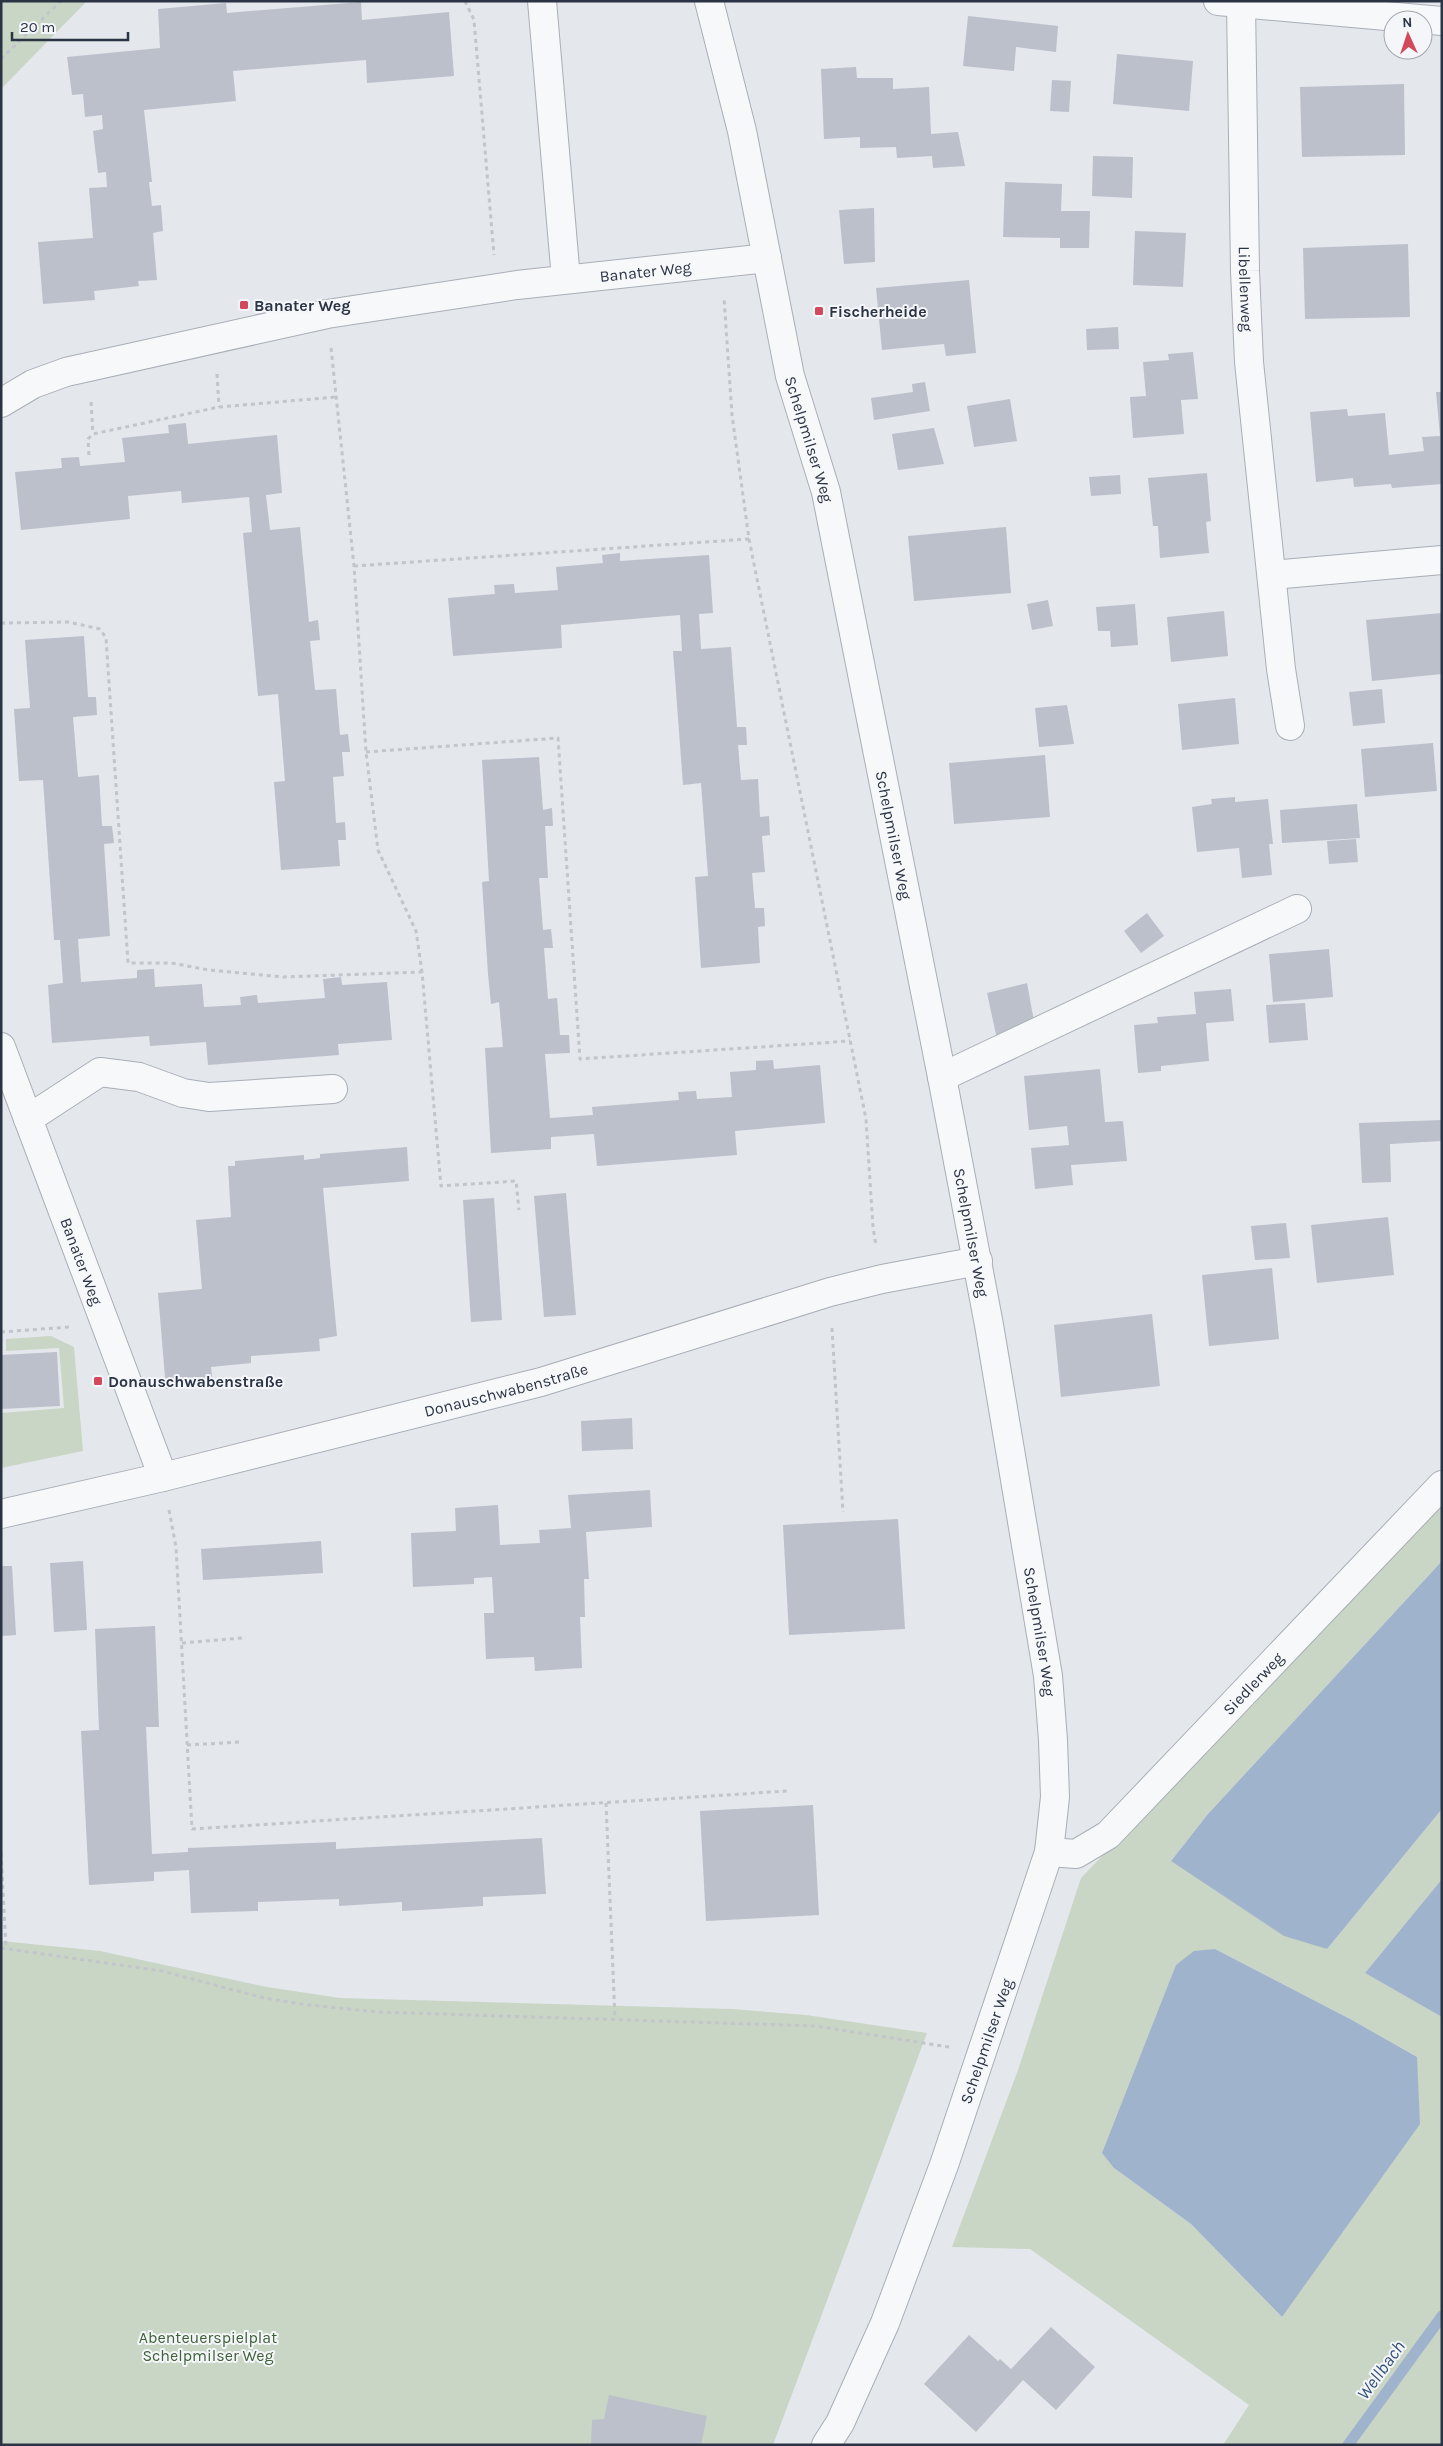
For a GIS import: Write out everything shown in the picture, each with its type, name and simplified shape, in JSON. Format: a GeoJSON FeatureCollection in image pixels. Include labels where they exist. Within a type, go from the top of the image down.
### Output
{"type":"FeatureCollection","features":[{"type":"Feature","properties":{"kind":"street"},"geometry":{"type":"LineString","coordinates":[[542,1],[566,279]]}},
{"type":"Feature","properties":{"kind":"street","name":"Schelpmilser Weg"},"geometry":{"type":"LineString","coordinates":[[709,1],[742,131],[790,376],[826,492],[978,1261],[1048,1676],[1055,1797],[1049,1852],[944,2165],[885,2323],[840,2423],[826,2445]]}},
{"type":"Feature","properties":{"kind":"street"},"geometry":{"type":"LineString","coordinates":[[1229,2],[1442,21]]}},
{"type":"Feature","properties":{"kind":"street","name":"Libellenweg"},"geometry":{"type":"LineString","coordinates":[[1229,2],[1249,362],[1281,669],[1290,726]]}},
{"type":"Feature","properties":{"kind":"street","name":"Banater Weg"},"geometry":{"type":"LineString","coordinates":[[1,403],[32,384],[66,372],[327,314],[566,279],[767,258]]}},
{"type":"Feature","properties":{"kind":"street"},"geometry":{"type":"LineString","coordinates":[[1272,575],[1442,560]]}},
{"type":"Feature","properties":{"kind":"street"},"geometry":{"type":"LineString","coordinates":[[942,1077],[1298,909]]}},
{"type":"Feature","properties":{"kind":"street","name":"Banater Weg"},"geometry":{"type":"LineString","coordinates":[[1,1047],[163,1476]]}},
{"type":"Feature","properties":{"kind":"street"},"geometry":{"type":"LineString","coordinates":[[28,1119],[100,1072],[139,1077],[183,1092],[209,1097],[333,1089]]}},
{"type":"Feature","properties":{"kind":"street","name":"Donauschwabenstraße"},"geometry":{"type":"LineString","coordinates":[[1,1514],[163,1476],[541,1382],[830,1292],[882,1279],[978,1261]]}},
{"type":"Feature","properties":{"kind":"street","name":"Siedlerweg"},"geometry":{"type":"LineString","coordinates":[[1049,1852],[1076,1854],[1108,1835],[1442,1485]]}},
{"type":"Feature","properties":{"kind":"path"},"geometry":{"type":"LineString","coordinates":[[1,59],[61,1]]}},
{"type":"Feature","properties":{"kind":"path"},"geometry":{"type":"LineString","coordinates":[[465,1],[474,20],[497,288]]}},
{"type":"Feature","properties":{"kind":"path"},"geometry":{"type":"LineString","coordinates":[[722,263],[732,415],[749,539],[866,1119],[873,1228],[882,1279]]}},
{"type":"Feature","properties":{"kind":"path"},"geometry":{"type":"LineString","coordinates":[[327,314],[354,566],[366,752],[378,850],[416,931],[422,972],[441,1186],[516,1181],[519,1210]]}},
{"type":"Feature","properties":{"kind":"path"},"geometry":{"type":"LineString","coordinates":[[89,455],[88,440],[93,434],[219,407],[336,397]]}},
{"type":"Feature","properties":{"kind":"path"},"geometry":{"type":"LineString","coordinates":[[354,566],[749,539]]}},
{"type":"Feature","properties":{"kind":"path"},"geometry":{"type":"LineString","coordinates":[[1,622],[68,622],[100,629],[106,638],[128,963],[171,963],[209,970],[283,978],[422,972]]}},
{"type":"Feature","properties":{"kind":"path"},"geometry":{"type":"LineString","coordinates":[[366,752],[558,738],[580,1059],[850,1041]]}},
{"type":"Feature","properties":{"kind":"path"},"geometry":{"type":"LineString","coordinates":[[830,1292],[843,1512]]}},
{"type":"Feature","properties":{"kind":"path"},"geometry":{"type":"LineString","coordinates":[[1,1332],[106,1324]]}},
{"type":"Feature","properties":{"kind":"path"},"geometry":{"type":"LineString","coordinates":[[163,1476],[176,1547],[192,1829],[788,1791]]}},
{"type":"Feature","properties":{"kind":"path"},"geometry":{"type":"LineString","coordinates":[[182,1643],[242,1638]]}},
{"type":"Feature","properties":{"kind":"path"},"geometry":{"type":"LineString","coordinates":[[188,1745],[242,1742]]}},
{"type":"Feature","properties":{"kind":"path"},"geometry":{"type":"LineString","coordinates":[[606,1803],[615,2019]]}},
{"type":"Feature","properties":{"kind":"path"},"geometry":{"type":"LineString","coordinates":[[1,1853],[6,1948]]}},
{"type":"Feature","properties":{"kind":"path"},"geometry":{"type":"LineString","coordinates":[[1,1948],[162,1971],[264,1998],[301,2004],[378,2012],[815,2026],[982,2052]]}},
{"type":"Feature","properties":{"kind":"green space"},"geometry":{"type":"Polygon","coordinates":[[[1,1],[87,1],[1,89],[1,1]]]}},
{"type":"Feature","properties":{"kind":"green space"},"geometry":{"type":"Polygon","coordinates":[[[51,1336],[74,1347],[83,1451],[1,1468],[1,1413],[64,1408],[59,1348],[6,1351],[6,1339],[51,1336]]]}},
{"type":"Feature","properties":{"kind":"green space"},"geometry":{"type":"Polygon","coordinates":[[[1442,1502],[1442,1561],[1208,1814],[1171,1861],[1327,1949],[1442,1809],[1442,1879],[1365,1973],[1442,2017],[1442,2445],[1223,2445],[1249,2405],[1030,2249],[952,2247],[1018,2070],[1081,1878],[1442,1502]],[[1215,1949],[1114,2168],[1191,2224],[1282,2317],[1417,2057],[1352,2020],[1215,1949]]]}},
{"type":"Feature","properties":{"kind":"green space","name":"Abenteuerspielplat Schelpmilser Weg"},"geometry":{"type":"Polygon","coordinates":[[[1,1941],[100,1951],[267,1987],[340,1998],[732,2009],[806,2015],[927,2033],[773,2445],[1,2445],[1,1941]]]}},
{"type":"Feature","properties":{"kind":"water"},"geometry":{"type":"Polygon","coordinates":[[[1442,1561],[1442,1809],[1327,1949],[1284,1936],[1171,1861],[1208,1814],[1442,1561]]]}},
{"type":"Feature","properties":{"kind":"water"},"geometry":{"type":"Polygon","coordinates":[[[1442,1879],[1442,2017],[1365,1973],[1442,1879]]]}},
{"type":"Feature","properties":{"kind":"water"},"geometry":{"type":"Polygon","coordinates":[[[1215,1949],[1352,2020],[1417,2057],[1420,2124],[1282,2317],[1191,2224],[1114,2168],[1102,2153],[1176,1965],[1194,1951],[1215,1949]]]}},
{"type":"Feature","properties":{"kind":"building"},"geometry":{"type":"Polygon","coordinates":[[[361,2],[362,20],[449,12],[454,76],[367,83],[366,60],[233,71],[236,101],[144,110],[152,182],[149,182],[152,206],[161,205],[163,231],[153,233],[157,280],[138,281],[139,286],[94,291],[95,300],[43,304],[38,242],[93,238],[89,188],[107,187],[106,172],[98,173],[93,131],[103,129],[102,115],[85,117],[83,94],[72,95],[67,57],[160,48],[158,9],[226,3],[227,13],[361,2]]]}},
{"type":"Feature","properties":{"kind":"building"},"geometry":{"type":"Polygon","coordinates":[[[968,16],[1058,26],[1056,52],[1016,47],[1014,71],[963,66],[968,16]]]}},
{"type":"Feature","properties":{"kind":"building"},"geometry":{"type":"Polygon","coordinates":[[[1117,54],[1193,61],[1189,111],[1113,104],[1117,54]]]}},
{"type":"Feature","properties":{"kind":"building"},"geometry":{"type":"Polygon","coordinates":[[[856,67],[857,78],[893,78],[893,89],[929,87],[931,134],[958,132],[965,166],[933,168],[932,156],[897,158],[896,147],[860,148],[860,137],[824,139],[821,69],[856,67]]]}},
{"type":"Feature","properties":{"kind":"building"},"geometry":{"type":"Polygon","coordinates":[[[1052,80],[1071,81],[1069,112],[1050,111],[1052,80]]]}},
{"type":"Feature","properties":{"kind":"building"},"geometry":{"type":"Polygon","coordinates":[[[1404,84],[1405,155],[1302,157],[1300,87],[1404,84]]]}},
{"type":"Feature","properties":{"kind":"building"},"geometry":{"type":"Polygon","coordinates":[[[1093,156],[1133,157],[1132,198],[1092,196],[1093,156]]]}},
{"type":"Feature","properties":{"kind":"building"},"geometry":{"type":"Polygon","coordinates":[[[1005,182],[1062,184],[1061,211],[1090,211],[1089,248],[1060,248],[1060,238],[1003,237],[1005,182]]]}},
{"type":"Feature","properties":{"kind":"building"},"geometry":{"type":"Polygon","coordinates":[[[874,208],[875,262],[844,264],[839,210],[874,208]]]}},
{"type":"Feature","properties":{"kind":"building"},"geometry":{"type":"Polygon","coordinates":[[[1135,231],[1186,233],[1183,287],[1133,285],[1135,231]]]}},
{"type":"Feature","properties":{"kind":"building"},"geometry":{"type":"Polygon","coordinates":[[[1408,244],[1410,317],[1305,319],[1303,248],[1408,244]]]}},
{"type":"Feature","properties":{"kind":"building"},"geometry":{"type":"Polygon","coordinates":[[[969,280],[976,353],[946,356],[944,344],[882,350],[876,288],[969,280]]]}},
{"type":"Feature","properties":{"kind":"building"},"geometry":{"type":"Polygon","coordinates":[[[1118,327],[1119,349],[1087,350],[1086,329],[1118,327]]]}},
{"type":"Feature","properties":{"kind":"building"},"geometry":{"type":"Polygon","coordinates":[[[1193,352],[1198,399],[1181,400],[1184,434],[1133,438],[1130,397],[1146,396],[1143,362],[1169,360],[1168,354],[1193,352]]]}},
{"type":"Feature","properties":{"kind":"building"},"geometry":{"type":"Polygon","coordinates":[[[925,382],[930,411],[874,420],[871,398],[913,392],[912,384],[925,382]]]}},
{"type":"Feature","properties":{"kind":"building"},"geometry":{"type":"Polygon","coordinates":[[[1436,392],[1442,392],[1442,484],[1392,488],[1391,484],[1354,487],[1353,478],[1316,482],[1310,412],[1347,409],[1348,416],[1385,413],[1389,455],[1424,451],[1422,437],[1440,436],[1436,392]]]}},
{"type":"Feature","properties":{"kind":"building"},"geometry":{"type":"Polygon","coordinates":[[[1010,399],[1017,441],[974,447],[967,406],[1010,399]]]}},
{"type":"Feature","properties":{"kind":"building"},"geometry":{"type":"Polygon","coordinates":[[[186,423],[188,444],[277,435],[282,493],[266,495],[270,530],[300,527],[309,622],[318,620],[320,640],[310,641],[315,690],[336,689],[340,735],[348,734],[350,752],[342,752],[344,776],[333,777],[336,823],[345,822],[346,840],[338,840],[340,866],[281,870],[274,782],[285,781],[278,694],[258,696],[243,533],[252,532],[249,497],[182,503],[181,491],[128,496],[130,519],[21,530],[15,472],[62,468],[61,458],[79,457],[80,466],[125,462],[122,438],[169,433],[168,425],[186,423]]]}},
{"type":"Feature","properties":{"kind":"building"},"geometry":{"type":"Polygon","coordinates":[[[934,428],[944,464],[898,470],[892,434],[934,428]]]}},
{"type":"Feature","properties":{"kind":"building"},"geometry":{"type":"Polygon","coordinates":[[[1207,473],[1211,521],[1206,522],[1209,553],[1160,558],[1158,526],[1153,526],[1148,478],[1207,473]]]}},
{"type":"Feature","properties":{"kind":"building"},"geometry":{"type":"Polygon","coordinates":[[[1120,475],[1121,494],[1091,496],[1089,477],[1120,475]]]}},
{"type":"Feature","properties":{"kind":"building"},"geometry":{"type":"Polygon","coordinates":[[[1006,527],[1011,593],[914,601],[908,536],[1006,527]]]}},
{"type":"Feature","properties":{"kind":"building"},"geometry":{"type":"Polygon","coordinates":[[[620,553],[620,561],[709,555],[713,613],[699,614],[701,649],[731,647],[737,727],[746,727],[747,745],[738,745],[741,780],[758,779],[760,817],[769,816],[770,835],[762,836],[765,872],[752,873],[755,908],[764,908],[765,926],[758,927],[760,963],[701,968],[695,877],[708,876],[701,783],[683,785],[673,651],[682,651],[680,615],[561,625],[562,648],[453,656],[448,598],[495,594],[494,585],[514,584],[515,593],[558,590],[556,567],[603,563],[602,555],[620,553]]]}},
{"type":"Feature","properties":{"kind":"building"},"geometry":{"type":"Polygon","coordinates":[[[1048,600],[1053,626],[1032,630],[1027,604],[1048,600]]]}},
{"type":"Feature","properties":{"kind":"building"},"geometry":{"type":"Polygon","coordinates":[[[1135,604],[1138,645],[1111,647],[1110,631],[1098,631],[1096,607],[1135,604]]]}},
{"type":"Feature","properties":{"kind":"building"},"geometry":{"type":"Polygon","coordinates":[[[1224,611],[1228,656],[1171,662],[1167,617],[1224,611]]]}},
{"type":"Feature","properties":{"kind":"building"},"geometry":{"type":"Polygon","coordinates":[[[1442,613],[1442,674],[1372,681],[1366,620],[1442,613]]]}},
{"type":"Feature","properties":{"kind":"building"},"geometry":{"type":"Polygon","coordinates":[[[84,636],[88,697],[96,697],[97,715],[73,717],[78,777],[99,775],[102,826],[112,826],[114,843],[104,844],[110,936],[78,939],[81,982],[137,978],[137,970],[154,969],[155,987],[202,984],[204,1007],[241,1005],[240,997],[257,995],[258,1003],[325,998],[323,979],[341,977],[342,985],[387,982],[392,1040],[338,1044],[339,1055],[208,1065],[206,1042],[150,1046],[149,1036],[52,1043],[48,985],[63,983],[60,940],[54,940],[43,780],[19,781],[14,709],[30,708],[25,640],[84,636]]]}},
{"type":"Feature","properties":{"kind":"building"},"geometry":{"type":"Polygon","coordinates":[[[1382,689],[1385,723],[1353,726],[1349,692],[1382,689]]]}},
{"type":"Feature","properties":{"kind":"building"},"geometry":{"type":"Polygon","coordinates":[[[1235,698],[1239,744],[1182,750],[1178,704],[1235,698]]]}},
{"type":"Feature","properties":{"kind":"building"},"geometry":{"type":"Polygon","coordinates":[[[1067,705],[1074,744],[1039,747],[1035,708],[1067,705]]]}},
{"type":"Feature","properties":{"kind":"building"},"geometry":{"type":"Polygon","coordinates":[[[1433,743],[1437,791],[1365,797],[1361,749],[1433,743]]]}},
{"type":"Feature","properties":{"kind":"building"},"geometry":{"type":"Polygon","coordinates":[[[1045,755],[1050,817],[954,824],[949,763],[1045,755]]]}},
{"type":"Feature","properties":{"kind":"building"},"geometry":{"type":"Polygon","coordinates":[[[539,757],[543,810],[552,808],[553,826],[545,826],[548,878],[539,878],[543,930],[551,929],[553,948],[544,948],[548,999],[557,998],[560,1035],[569,1035],[570,1053],[545,1054],[550,1118],[593,1115],[592,1107],[679,1100],[678,1092],[696,1091],[697,1099],[732,1097],[730,1072],[756,1070],[756,1061],[773,1060],[774,1069],[820,1065],[825,1123],[735,1131],[737,1155],[597,1166],[594,1134],[551,1137],[551,1149],[491,1153],[485,1048],[503,1047],[499,1002],[491,1004],[488,974],[482,882],[489,881],[482,760],[539,757]]]}},
{"type":"Feature","properties":{"kind":"building"},"geometry":{"type":"Polygon","coordinates":[[[1235,797],[1235,802],[1268,799],[1273,844],[1269,844],[1272,875],[1242,878],[1239,848],[1197,852],[1192,807],[1212,804],[1211,799],[1235,797]]]}},
{"type":"Feature","properties":{"kind":"building"},"geometry":{"type":"Polygon","coordinates":[[[1357,804],[1360,838],[1282,843],[1280,810],[1357,804]]]}},
{"type":"Feature","properties":{"kind":"building"},"geometry":{"type":"Polygon","coordinates":[[[1356,839],[1358,862],[1329,864],[1327,841],[1356,839]]]}},
{"type":"Feature","properties":{"kind":"building"},"geometry":{"type":"Polygon","coordinates":[[[1147,913],[1164,936],[1141,953],[1124,931],[1147,913]]]}},
{"type":"Feature","properties":{"kind":"building"},"geometry":{"type":"Polygon","coordinates":[[[1329,949],[1333,997],[1273,1002],[1269,954],[1329,949]]]}},
{"type":"Feature","properties":{"kind":"building"},"geometry":{"type":"Polygon","coordinates":[[[1027,983],[1034,1021],[997,1039],[987,993],[1027,983]]]}},
{"type":"Feature","properties":{"kind":"building"},"geometry":{"type":"Polygon","coordinates":[[[1231,989],[1234,1021],[1206,1023],[1209,1061],[1161,1066],[1161,1071],[1138,1073],[1134,1025],[1158,1023],[1157,1017],[1196,1014],[1194,992],[1231,989]]]}},
{"type":"Feature","properties":{"kind":"building"},"geometry":{"type":"Polygon","coordinates":[[[1305,1003],[1308,1040],[1269,1043],[1266,1005],[1305,1003]]]}},
{"type":"Feature","properties":{"kind":"building"},"geometry":{"type":"Polygon","coordinates":[[[1100,1069],[1105,1122],[1123,1121],[1127,1161],[1071,1165],[1073,1185],[1035,1189],[1031,1148],[1069,1145],[1067,1126],[1029,1130],[1024,1076],[1100,1069]]]}},
{"type":"Feature","properties":{"kind":"building"},"geometry":{"type":"Polygon","coordinates":[[[1442,1120],[1442,1141],[1390,1144],[1391,1182],[1362,1183],[1359,1123],[1442,1120]]]}},
{"type":"Feature","properties":{"kind":"building"},"geometry":{"type":"Polygon","coordinates":[[[407,1147],[409,1181],[323,1188],[337,1336],[319,1339],[320,1351],[251,1356],[251,1363],[211,1367],[213,1385],[166,1389],[158,1293],[202,1289],[196,1220],[231,1217],[228,1166],[235,1166],[235,1161],[304,1155],[304,1160],[320,1158],[320,1154],[407,1147]]]}},
{"type":"Feature","properties":{"kind":"building"},"geometry":{"type":"Polygon","coordinates":[[[566,1193],[576,1315],[544,1317],[534,1196],[566,1193]]]}},
{"type":"Feature","properties":{"kind":"building"},"geometry":{"type":"Polygon","coordinates":[[[494,1198],[502,1320],[471,1322],[463,1200],[494,1198]]]}},
{"type":"Feature","properties":{"kind":"building"},"geometry":{"type":"Polygon","coordinates":[[[1388,1217],[1394,1275],[1317,1283],[1311,1225],[1388,1217]]]}},
{"type":"Feature","properties":{"kind":"building"},"geometry":{"type":"Polygon","coordinates":[[[1286,1223],[1290,1258],[1255,1260],[1251,1226],[1286,1223]]]}},
{"type":"Feature","properties":{"kind":"building"},"geometry":{"type":"Polygon","coordinates":[[[1272,1268],[1279,1339],[1209,1346],[1202,1275],[1272,1268]]]}},
{"type":"Feature","properties":{"kind":"building"},"geometry":{"type":"Polygon","coordinates":[[[1152,1314],[1160,1386],[1061,1397],[1054,1325],[1152,1314]]]}},
{"type":"Feature","properties":{"kind":"building"},"geometry":{"type":"Polygon","coordinates":[[[57,1352],[60,1406],[1,1409],[1,1355],[57,1352]]]}},
{"type":"Feature","properties":{"kind":"building"},"geometry":{"type":"Polygon","coordinates":[[[632,1418],[633,1449],[582,1451],[581,1421],[632,1418]]]}},
{"type":"Feature","properties":{"kind":"building"},"geometry":{"type":"Polygon","coordinates":[[[650,1490],[652,1527],[586,1532],[589,1579],[584,1579],[585,1617],[580,1617],[582,1668],[535,1671],[534,1657],[486,1659],[484,1613],[494,1613],[492,1577],[474,1578],[474,1584],[413,1587],[411,1533],[456,1531],[455,1508],[498,1505],[500,1545],[540,1543],[539,1530],[571,1528],[568,1495],[650,1490]]]}},
{"type":"Feature","properties":{"kind":"building"},"geometry":{"type":"Polygon","coordinates":[[[898,1519],[905,1629],[789,1635],[783,1525],[898,1519]]]}},
{"type":"Feature","properties":{"kind":"building"},"geometry":{"type":"Polygon","coordinates":[[[321,1541],[323,1573],[203,1580],[201,1549],[321,1541]]]}},
{"type":"Feature","properties":{"kind":"building"},"geometry":{"type":"Polygon","coordinates":[[[83,1561],[87,1630],[54,1632],[50,1563],[83,1561]]]}},
{"type":"Feature","properties":{"kind":"building"},"geometry":{"type":"Polygon","coordinates":[[[1,1566],[12,1566],[16,1635],[1,1636],[1,1566]]]}},
{"type":"Feature","properties":{"kind":"building"},"geometry":{"type":"Polygon","coordinates":[[[155,1626],[159,1727],[146,1727],[152,1854],[188,1852],[188,1848],[336,1842],[336,1849],[542,1838],[546,1894],[483,1897],[483,1906],[402,1911],[402,1902],[339,1906],[339,1899],[258,1902],[258,1911],[191,1913],[189,1870],[154,1872],[154,1881],[89,1885],[81,1731],[99,1730],[95,1629],[155,1626]]]}},
{"type":"Feature","properties":{"kind":"building"},"geometry":{"type":"Polygon","coordinates":[[[813,1805],[819,1915],[706,1921],[700,1811],[813,1805]]]}},
{"type":"Feature","properties":{"kind":"building"},"geometry":{"type":"Polygon","coordinates":[[[1051,2327],[1095,2367],[1056,2410],[1023,2380],[976,2432],[924,2384],[969,2335],[998,2361],[1000,2359],[1011,2369],[1051,2327]]]}},
{"type":"Feature","properties":{"kind":"building"},"geometry":{"type":"Polygon","coordinates":[[[609,2395],[707,2416],[701,2445],[591,2445],[592,2420],[604,2419],[609,2395]]]}},
{"type":"Feature","properties":{"kind":"waterway","name":"Wellbach"},"geometry":{"type":"LineString","coordinates":[[1348,2445],[1442,2316]]}},
{"type":"Feature","properties":{"kind":"place","name":"Banater Weg"},"geometry":{"type":"Point","coordinates":[244,305]}},
{"type":"Feature","properties":{"kind":"place","name":"Fischerheide"},"geometry":{"type":"Point","coordinates":[819,311]}},
{"type":"Feature","properties":{"kind":"place","name":"Donauschwabenstraße"},"geometry":{"type":"Point","coordinates":[98,1381]}}]}
